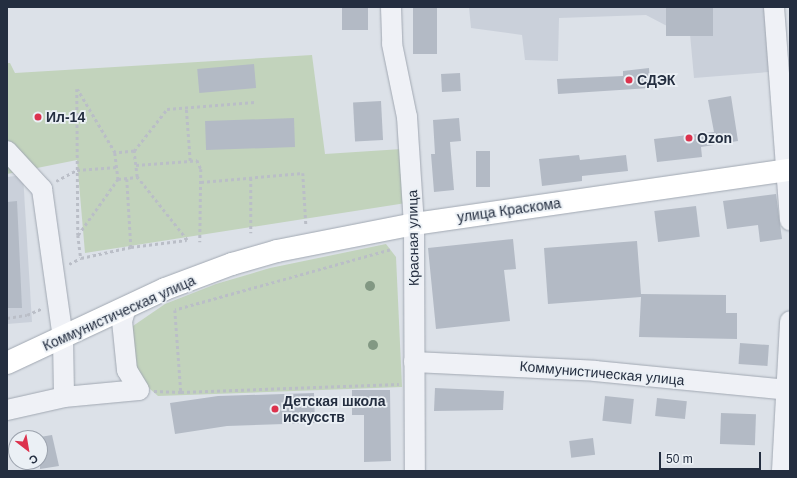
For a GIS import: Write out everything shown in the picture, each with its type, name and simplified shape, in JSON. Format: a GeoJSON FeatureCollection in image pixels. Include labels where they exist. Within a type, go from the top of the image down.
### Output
{"type":"FeatureCollection","features":[{"type":"Feature","properties":{"kind":"main road","name":"улица Краскома"},"geometry":{"type":"LineString","coordinates":[[232,264],[320,241],[414,224],[788,171]]}},
{"type":"Feature","properties":{"kind":"main road","name":"Коммунистическая улица"},"geometry":{"type":"LineString","coordinates":[[7,363],[165,289],[232,264]]}},
{"type":"Feature","properties":{"kind":"street","name":"Красная улица"},"geometry":{"type":"LineString","coordinates":[[391,7],[392,44],[407,117],[414,224],[415,471]]}},
{"type":"Feature","properties":{"kind":"street"},"geometry":{"type":"LineString","coordinates":[[774,7],[788,171],[790,220]]}},
{"type":"Feature","properties":{"kind":"street"},"geometry":{"type":"LineString","coordinates":[[7,151],[42,189],[63,338],[64,397]]}},
{"type":"Feature","properties":{"kind":"street"},"geometry":{"type":"LineString","coordinates":[[7,410],[64,397],[138,390],[127,370],[122,321],[126,308]]}},
{"type":"Feature","properties":{"kind":"street"},"geometry":{"type":"LineString","coordinates":[[782,471],[789,390],[790,321]]}},
{"type":"Feature","properties":{"kind":"street","name":"Коммунистическая улица"},"geometry":{"type":"LineString","coordinates":[[414,362],[595,371],[789,390]]}},
{"type":"Feature","properties":{"kind":"path"},"geometry":{"type":"LineString","coordinates":[[78,235],[118,179],[115,153],[77,90],[78,235],[81,258],[132,247],[187,240],[137,177],[134,151]]}},
{"type":"Feature","properties":{"kind":"path"},"geometry":{"type":"LineString","coordinates":[[115,153],[134,151],[167,109],[255,102]]}},
{"type":"Feature","properties":{"kind":"path"},"geometry":{"type":"LineString","coordinates":[[186,108],[190,161]]}},
{"type":"Feature","properties":{"kind":"path"},"geometry":{"type":"LineString","coordinates":[[136,165],[197,160],[201,169],[200,242]]}},
{"type":"Feature","properties":{"kind":"path"},"geometry":{"type":"LineString","coordinates":[[42,189],[77,170],[117,167]]}},
{"type":"Feature","properties":{"kind":"path"},"geometry":{"type":"LineString","coordinates":[[201,182],[303,173],[306,224]]}},
{"type":"Feature","properties":{"kind":"path"},"geometry":{"type":"LineString","coordinates":[[118,179],[137,177]]}},
{"type":"Feature","properties":{"kind":"path"},"geometry":{"type":"LineString","coordinates":[[251,178],[251,233]]}},
{"type":"Feature","properties":{"kind":"path"},"geometry":{"type":"LineString","coordinates":[[127,179],[132,247]]}},
{"type":"Feature","properties":{"kind":"path"},"geometry":{"type":"LineString","coordinates":[[181,392],[176,310],[390,250]]}},
{"type":"Feature","properties":{"kind":"path"},"geometry":{"type":"LineString","coordinates":[[7,318],[27,315],[58,300]]}},
{"type":"Feature","properties":{"kind":"path"},"geometry":{"type":"LineString","coordinates":[[138,390],[181,392],[414,384]]}},
{"type":"Feature","properties":{"kind":"shaded area"},"geometry":{"type":"Polygon","coordinates":[[[469,7],[764,7],[769,72],[694,78],[690,34],[668,36],[667,26],[646,15],[559,18],[558,61],[525,60],[522,35],[471,28],[469,7]]]}},
{"type":"Feature","properties":{"kind":"shaded area"},"geometry":{"type":"Polygon","coordinates":[[[23,175],[32,322],[7,324],[7,177],[23,175]]]}},
{"type":"Feature","properties":{"kind":"green space"},"geometry":{"type":"Polygon","coordinates":[[[312,55],[325,154],[402,149],[406,203],[85,253],[77,160],[7,174],[7,63],[10,63],[15,73],[312,55]]]}},
{"type":"Feature","properties":{"kind":"green space"},"geometry":{"type":"Polygon","coordinates":[[[386,244],[396,257],[402,387],[158,396],[133,374],[130,328],[165,304],[216,284],[270,268],[386,244]]]}},
{"type":"Feature","properties":{"kind":"building"},"geometry":{"type":"Polygon","coordinates":[[[342,7],[368,7],[368,30],[342,30],[342,7]]]}},
{"type":"Feature","properties":{"kind":"building"},"geometry":{"type":"Polygon","coordinates":[[[413,7],[437,7],[437,54],[413,54],[413,7]]]}},
{"type":"Feature","properties":{"kind":"building"},"geometry":{"type":"Polygon","coordinates":[[[666,7],[713,7],[713,36],[666,36],[666,7]]]}},
{"type":"Feature","properties":{"kind":"building"},"geometry":{"type":"Polygon","coordinates":[[[254,64],[256,88],[199,93],[197,69],[254,64]]]}},
{"type":"Feature","properties":{"kind":"building"},"geometry":{"type":"Polygon","coordinates":[[[649,68],[650,88],[558,94],[557,79],[623,76],[623,71],[649,68]]]}},
{"type":"Feature","properties":{"kind":"building"},"geometry":{"type":"Polygon","coordinates":[[[460,73],[461,91],[442,92],[441,74],[460,73]]]}},
{"type":"Feature","properties":{"kind":"building"},"geometry":{"type":"Polygon","coordinates":[[[731,96],[738,141],[701,147],[702,157],[657,162],[654,139],[714,132],[708,100],[731,96]]]}},
{"type":"Feature","properties":{"kind":"building"},"geometry":{"type":"Polygon","coordinates":[[[381,101],[383,140],[355,141],[353,102],[381,101]]]}},
{"type":"Feature","properties":{"kind":"building"},"geometry":{"type":"Polygon","coordinates":[[[294,118],[295,147],[206,150],[205,121],[294,118]]]}},
{"type":"Feature","properties":{"kind":"building"},"geometry":{"type":"Polygon","coordinates":[[[459,118],[461,141],[450,142],[454,190],[434,192],[431,154],[435,154],[433,120],[459,118]]]}},
{"type":"Feature","properties":{"kind":"building"},"geometry":{"type":"Polygon","coordinates":[[[476,151],[490,151],[490,187],[476,187],[476,151]]]}},
{"type":"Feature","properties":{"kind":"building"},"geometry":{"type":"Polygon","coordinates":[[[579,155],[580,160],[626,155],[628,171],[582,176],[582,181],[542,186],[539,159],[579,155]]]}},
{"type":"Feature","properties":{"kind":"building"},"geometry":{"type":"Polygon","coordinates":[[[776,194],[782,239],[760,242],[758,225],[727,229],[723,201],[776,194]]]}},
{"type":"Feature","properties":{"kind":"building"},"geometry":{"type":"Polygon","coordinates":[[[17,201],[22,308],[7,308],[7,202],[17,201]]]}},
{"type":"Feature","properties":{"kind":"building"},"geometry":{"type":"Polygon","coordinates":[[[696,206],[700,237],[658,242],[654,211],[696,206]]]}},
{"type":"Feature","properties":{"kind":"building"},"geometry":{"type":"Polygon","coordinates":[[[513,239],[516,269],[504,270],[510,321],[436,329],[428,248],[513,239]]]}},
{"type":"Feature","properties":{"kind":"building"},"geometry":{"type":"Polygon","coordinates":[[[637,241],[641,294],[726,295],[726,313],[737,313],[737,339],[639,337],[641,297],[548,304],[544,248],[637,241]]]}},
{"type":"Feature","properties":{"kind":"building"},"geometry":{"type":"Polygon","coordinates":[[[740,343],[769,345],[767,366],[739,364],[740,343]]]}},
{"type":"Feature","properties":{"kind":"building"},"geometry":{"type":"Polygon","coordinates":[[[435,388],[504,391],[503,410],[434,411],[435,388]]]}},
{"type":"Feature","properties":{"kind":"building"},"geometry":{"type":"Polygon","coordinates":[[[352,390],[390,390],[391,461],[364,462],[364,415],[352,415],[352,390]]]}},
{"type":"Feature","properties":{"kind":"building"},"geometry":{"type":"Polygon","coordinates":[[[314,393],[315,423],[227,426],[175,434],[170,403],[218,396],[314,393]]]}},
{"type":"Feature","properties":{"kind":"building"},"geometry":{"type":"Polygon","coordinates":[[[605,396],[634,399],[631,424],[602,421],[605,396]]]}},
{"type":"Feature","properties":{"kind":"building"},"geometry":{"type":"Polygon","coordinates":[[[657,398],[687,401],[685,419],[655,416],[657,398]]]}},
{"type":"Feature","properties":{"kind":"building"},"geometry":{"type":"Polygon","coordinates":[[[721,413],[756,414],[755,445],[720,444],[721,413]]]}},
{"type":"Feature","properties":{"kind":"building"},"geometry":{"type":"Polygon","coordinates":[[[52,435],[59,466],[48,468],[48,436],[52,435]]]}},
{"type":"Feature","properties":{"kind":"building"},"geometry":{"type":"Polygon","coordinates":[[[593,438],[595,455],[571,458],[569,441],[593,438]]]}},
{"type":"Feature","properties":{"kind":"place","name":"СДЭК"},"geometry":{"type":"Point","coordinates":[629,80]}},
{"type":"Feature","properties":{"kind":"place","name":"Ил-14"},"geometry":{"type":"Point","coordinates":[38,117]}},
{"type":"Feature","properties":{"kind":"place","name":"Ozon"},"geometry":{"type":"Point","coordinates":[689,138]}},
{"type":"Feature","properties":{"kind":"place","name":"Детская школа искусств"},"geometry":{"type":"Point","coordinates":[275,409]}}]}
